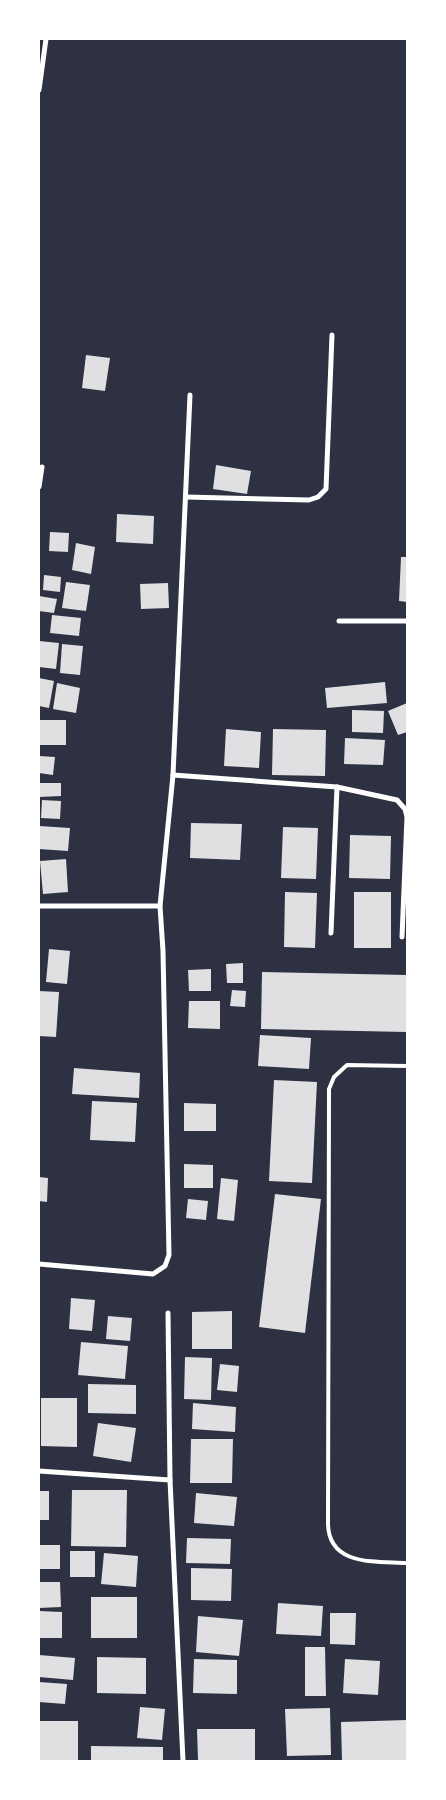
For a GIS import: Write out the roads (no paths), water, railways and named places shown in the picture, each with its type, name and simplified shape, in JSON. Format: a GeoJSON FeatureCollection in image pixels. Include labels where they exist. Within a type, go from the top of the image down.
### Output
{"type":"FeatureCollection","features":[{"type":"Feature","properties":{"kind":"street"},"geometry":{"type":"LineString","coordinates":[[39,90],[46,39]]}},
{"type":"Feature","properties":{"kind":"street"},"geometry":{"type":"LineString","coordinates":[[186,497],[309,500],[318,497],[326,489],[332,335]]}},
{"type":"Feature","properties":{"kind":"street"},"geometry":{"type":"LineString","coordinates":[[39,1264],[153,1274],[165,1266],[170,1255],[163,951],[160,906],[173,775],[190,395]]}},
{"type":"Feature","properties":{"kind":"street"},"geometry":{"type":"LineString","coordinates":[[39,487],[42,467]]}},
{"type":"Feature","properties":{"kind":"street"},"geometry":{"type":"LineString","coordinates":[[339,621],[407,622]]}},
{"type":"Feature","properties":{"kind":"street"},"geometry":{"type":"LineString","coordinates":[[173,775],[337,787],[391,797],[397,800],[405,809],[407,817],[402,937]]}},
{"type":"Feature","properties":{"kind":"street"},"geometry":{"type":"LineString","coordinates":[[331,933],[337,787]]}},
{"type":"Feature","properties":{"kind":"street"},"geometry":{"type":"LineString","coordinates":[[39,906],[160,906]]}},
{"type":"Feature","properties":{"kind":"street"},"geometry":{"type":"LineString","coordinates":[[168,1313],[170,1480],[183,1761]]}},
{"type":"Feature","properties":{"kind":"street"},"geometry":{"type":"LineString","coordinates":[[39,1471],[170,1480]]}},
{"type":"Feature","properties":{"kind":"lane"},"geometry":{"type":"LineString","coordinates":[[407,1066],[347,1065],[334,1078],[328,1096],[328,1530],[339,1550],[354,1559],[407,1563]]}}]}
